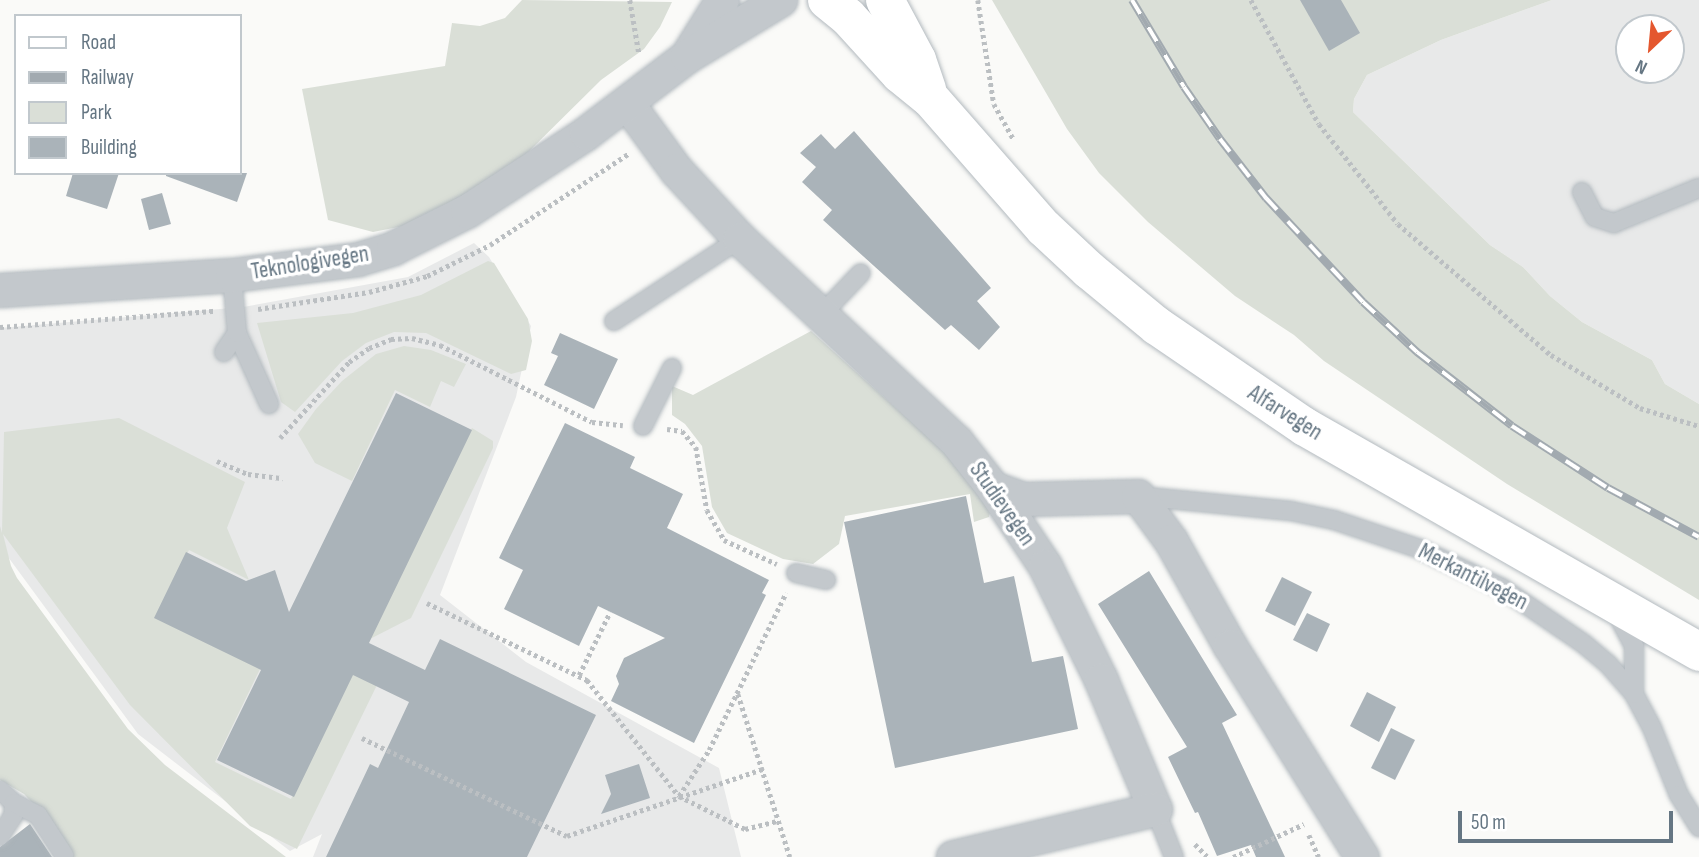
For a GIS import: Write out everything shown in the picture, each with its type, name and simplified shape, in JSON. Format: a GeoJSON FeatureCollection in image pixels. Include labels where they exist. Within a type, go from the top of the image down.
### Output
{"type":"FeatureCollection","features":[{"type":"Feature","properties":{"kind":"main road","name":"Alfarvegen"},"geometry":{"type":"LineString","coordinates":[[827,0],[848,17],[900,74],[930,98],[1044,228],[1089,270],[1157,326],[1304,426],[1699,652]]}},
{"type":"Feature","properties":{"kind":"main road","name":"Alfarvegen"},"geometry":{"type":"LineString","coordinates":[[885,0],[917,60],[930,98]]}},
{"type":"Feature","properties":{"kind":"street","name":"Teknologivegen"},"geometry":{"type":"LineString","coordinates":[[687,56],[722,0]]}},
{"type":"Feature","properties":{"kind":"street","name":"Teknologivegen"},"geometry":{"type":"LineString","coordinates":[[0,290],[232,275],[358,259],[424,236],[486,199],[627,103],[687,56],[779,0]]}},
{"type":"Feature","properties":{"kind":"street","name":"Studievegen"},"geometry":{"type":"LineString","coordinates":[[627,103],[676,170],[740,239],[956,441],[993,488],[1045,566],[1101,680],[1156,809]]}},
{"type":"Feature","properties":{"kind":"street","name":"Merkantilvegen"},"geometry":{"type":"LineString","coordinates":[[993,488],[1023,499],[1138,496]]}},
{"type":"Feature","properties":{"kind":"street"},"geometry":{"type":"LineString","coordinates":[[1138,496],[1171,541],[1230,646],[1362,857]]}},
{"type":"Feature","properties":{"kind":"street"},"geometry":{"type":"LineString","coordinates":[[953,857],[1156,809]]}},
{"type":"Feature","properties":{"kind":"lane"},"geometry":{"type":"LineString","coordinates":[[1582,192],[1595,217],[1614,223],[1699,188]]}},
{"type":"Feature","properties":{"kind":"lane"},"geometry":{"type":"LineString","coordinates":[[614,321],[740,239]]}},
{"type":"Feature","properties":{"kind":"lane"},"geometry":{"type":"LineString","coordinates":[[820,316],[861,273]]}},
{"type":"Feature","properties":{"kind":"lane"},"geometry":{"type":"LineString","coordinates":[[232,275],[237,333],[269,404]]}},
{"type":"Feature","properties":{"kind":"lane"},"geometry":{"type":"LineString","coordinates":[[224,352],[237,333]]}},
{"type":"Feature","properties":{"kind":"lane"},"geometry":{"type":"LineString","coordinates":[[643,426],[672,368]]}},
{"type":"Feature","properties":{"kind":"lane","name":"Merkantilvegen"},"geometry":{"type":"LineString","coordinates":[[1138,496],[1291,511],[1370,531],[1420,549],[1502,588],[1548,616],[1608,664],[1634,694],[1652,728],[1678,796],[1699,827]]}},
{"type":"Feature","properties":{"kind":"lane"},"geometry":{"type":"LineString","coordinates":[[796,573],[826,580]]}},
{"type":"Feature","properties":{"kind":"lane"},"geometry":{"type":"LineString","coordinates":[[1608,598],[1634,646],[1634,694]]}},
{"type":"Feature","properties":{"kind":"lane"},"geometry":{"type":"LineString","coordinates":[[0,790],[14,803],[38,815],[65,855]]}},
{"type":"Feature","properties":{"kind":"lane"},"geometry":{"type":"LineString","coordinates":[[0,836],[13,816],[14,803]]}},
{"type":"Feature","properties":{"kind":"lane"},"geometry":{"type":"LineString","coordinates":[[1156,809],[1174,857]]}},
{"type":"Feature","properties":{"kind":"path"},"geometry":{"type":"LineString","coordinates":[[630,0],[639,53]]}},
{"type":"Feature","properties":{"kind":"path"},"geometry":{"type":"LineString","coordinates":[[978,0],[995,104],[1018,147]]}},
{"type":"Feature","properties":{"kind":"path"},"geometry":{"type":"LineString","coordinates":[[1251,0],[1320,124],[1398,224],[1551,355],[1640,408],[1699,426]]}},
{"type":"Feature","properties":{"kind":"path"},"geometry":{"type":"LineString","coordinates":[[490,245],[601,174],[650,136]]}},
{"type":"Feature","properties":{"kind":"path"},"geometry":{"type":"LineString","coordinates":[[280,438],[349,362],[369,348],[391,340],[412,338],[440,345],[592,422],[682,431],[696,447],[708,510],[724,540],[796,573],[709,750],[679,796]]}},
{"type":"Feature","properties":{"kind":"path"},"geometry":{"type":"LineString","coordinates":[[217,461],[248,474],[283,478]]}},
{"type":"Feature","properties":{"kind":"path"},"geometry":{"type":"LineString","coordinates":[[427,603],[587,680],[679,796],[745,829],[778,821]]}},
{"type":"Feature","properties":{"kind":"path"},"geometry":{"type":"LineString","coordinates":[[579,675],[610,612]]}},
{"type":"Feature","properties":{"kind":"path"},"geometry":{"type":"LineString","coordinates":[[737,694],[790,857]]}},
{"type":"Feature","properties":{"kind":"path"},"geometry":{"type":"LineString","coordinates":[[362,738],[567,836],[763,769]]}},
{"type":"Feature","properties":{"kind":"path"},"geometry":{"type":"LineString","coordinates":[[1233,857],[1283,836],[1304,823],[1318,857]]}},
{"type":"Feature","properties":{"kind":"shaded area"},"geometry":{"type":"Polygon","coordinates":[[[1552,0],[1699,0],[1699,404],[1665,384],[1652,360],[1582,322],[1550,296],[1523,267],[1490,245],[1353,112],[1354,99],[1367,75],[1441,40],[1552,0]]]}},
{"type":"Feature","properties":{"kind":"shaded area"},"geometry":{"type":"Polygon","coordinates":[[[474,243],[489,257],[531,326],[516,397],[440,595],[526,662],[719,768],[741,857],[313,857],[322,834],[290,851],[138,734],[0,546],[0,328],[243,307],[408,277],[474,243]]]}},
{"type":"Feature","properties":{"kind":"green space"},"geometry":{"type":"Polygon","coordinates":[[[522,0],[672,2],[660,27],[644,49],[601,80],[506,174],[439,219],[373,232],[328,220],[302,89],[445,66],[452,23],[480,26],[505,18],[522,0]]]}},
{"type":"Feature","properties":{"kind":"green space"},"geometry":{"type":"Polygon","coordinates":[[[992,0],[1552,0],[1441,40],[1367,75],[1354,99],[1353,112],[1490,245],[1523,267],[1550,296],[1582,322],[1652,360],[1665,384],[1699,404],[1699,600],[1507,484],[1324,361],[1294,335],[1235,296],[1148,222],[1099,173],[1067,129],[992,0]]]}},
{"type":"Feature","properties":{"kind":"green space"},"geometry":{"type":"Polygon","coordinates":[[[488,261],[494,263],[528,319],[532,341],[526,370],[511,374],[426,333],[394,332],[366,343],[342,361],[295,412],[281,402],[257,323],[353,313],[421,295],[488,261]]]}},
{"type":"Feature","properties":{"kind":"green space"},"geometry":{"type":"Polygon","coordinates":[[[811,331],[993,496],[989,517],[974,522],[970,494],[845,516],[839,544],[813,564],[783,559],[727,533],[712,507],[702,446],[685,424],[672,415],[672,386],[693,395],[811,331]]]}},
{"type":"Feature","properties":{"kind":"green space"},"geometry":{"type":"Polygon","coordinates":[[[404,346],[431,350],[466,364],[454,387],[441,381],[430,407],[395,390],[352,481],[315,463],[298,434],[316,409],[342,381],[376,354],[404,346]]]}},
{"type":"Feature","properties":{"kind":"green space"},"geometry":{"type":"Polygon","coordinates":[[[119,418],[245,482],[227,528],[249,580],[189,550],[157,615],[261,667],[215,762],[291,799],[351,673],[377,685],[297,849],[250,826],[130,705],[3,534],[11,566],[17,578],[128,729],[165,765],[286,857],[71,857],[48,819],[24,794],[0,780],[0,526],[2,533],[4,432],[119,418]]]}},
{"type":"Feature","properties":{"kind":"green space"},"geometry":{"type":"Polygon","coordinates":[[[472,428],[493,441],[493,448],[411,618],[368,640],[472,428]]]}},
{"type":"Feature","properties":{"kind":"building"},"geometry":{"type":"Polygon","coordinates":[[[1300,0],[1341,0],[1360,33],[1329,51],[1300,0]]]}},
{"type":"Feature","properties":{"kind":"building"},"geometry":{"type":"Polygon","coordinates":[[[854,131],[991,288],[977,301],[1000,327],[979,350],[951,325],[945,330],[823,220],[832,210],[802,182],[816,167],[800,153],[821,134],[835,149],[854,131]]]}},
{"type":"Feature","properties":{"kind":"building"},"geometry":{"type":"Polygon","coordinates":[[[247,173],[237,202],[166,176],[242,175],[247,173]]]}},
{"type":"Feature","properties":{"kind":"building"},"geometry":{"type":"Polygon","coordinates":[[[72,175],[118,175],[107,209],[66,196],[72,175]]]}},
{"type":"Feature","properties":{"kind":"building"},"geometry":{"type":"Polygon","coordinates":[[[162,193],[171,224],[149,230],[141,199],[162,193]]]}},
{"type":"Feature","properties":{"kind":"building"},"geometry":{"type":"Polygon","coordinates":[[[560,333],[618,359],[594,409],[544,385],[558,356],[551,353],[560,333]]]}},
{"type":"Feature","properties":{"kind":"building"},"geometry":{"type":"Polygon","coordinates":[[[396,393],[472,430],[369,643],[425,670],[440,639],[596,715],[527,857],[326,857],[370,764],[378,768],[409,702],[353,675],[294,797],[217,760],[261,670],[154,618],[186,552],[246,581],[275,570],[289,612],[396,393]]]}},
{"type":"Feature","properties":{"kind":"building"},"geometry":{"type":"Polygon","coordinates":[[[565,423],[635,457],[630,468],[683,494],[667,528],[769,580],[762,593],[766,595],[694,743],[611,701],[619,684],[616,676],[624,658],[665,638],[598,606],[579,646],[504,609],[523,570],[499,558],[565,423]]]}},
{"type":"Feature","properties":{"kind":"building"},"geometry":{"type":"Polygon","coordinates":[[[966,496],[984,583],[1014,576],[1032,662],[1063,656],[1078,729],[895,768],[844,522],[966,496]]]}},
{"type":"Feature","properties":{"kind":"building"},"geometry":{"type":"Polygon","coordinates":[[[1149,571],[1237,715],[1222,723],[1285,857],[1256,857],[1251,845],[1217,856],[1198,812],[1195,813],[1168,757],[1187,747],[1098,604],[1149,571]]]}},
{"type":"Feature","properties":{"kind":"building"},"geometry":{"type":"Polygon","coordinates":[[[1282,577],[1312,592],[1295,626],[1265,611],[1282,577]]]}},
{"type":"Feature","properties":{"kind":"building"},"geometry":{"type":"Polygon","coordinates":[[[1307,613],[1330,624],[1317,652],[1293,640],[1307,613]]]}},
{"type":"Feature","properties":{"kind":"building"},"geometry":{"type":"Polygon","coordinates":[[[1367,692],[1396,707],[1379,742],[1350,726],[1367,692]]]}},
{"type":"Feature","properties":{"kind":"building"},"geometry":{"type":"Polygon","coordinates":[[[1391,728],[1415,740],[1395,780],[1371,768],[1391,728]]]}},
{"type":"Feature","properties":{"kind":"building"},"geometry":{"type":"Polygon","coordinates":[[[639,764],[650,798],[601,814],[611,794],[605,775],[639,764]]]}},
{"type":"Feature","properties":{"kind":"building"},"geometry":{"type":"Polygon","coordinates":[[[30,824],[52,857],[0,857],[0,847],[30,824]]]}},
{"type":"Feature","properties":{"kind":"railway"},"geometry":{"type":"LineString","coordinates":[[1132,0],[1184,87],[1220,139],[1266,198],[1363,302],[1417,352],[1512,426],[1608,488],[1699,537]]}}]}
